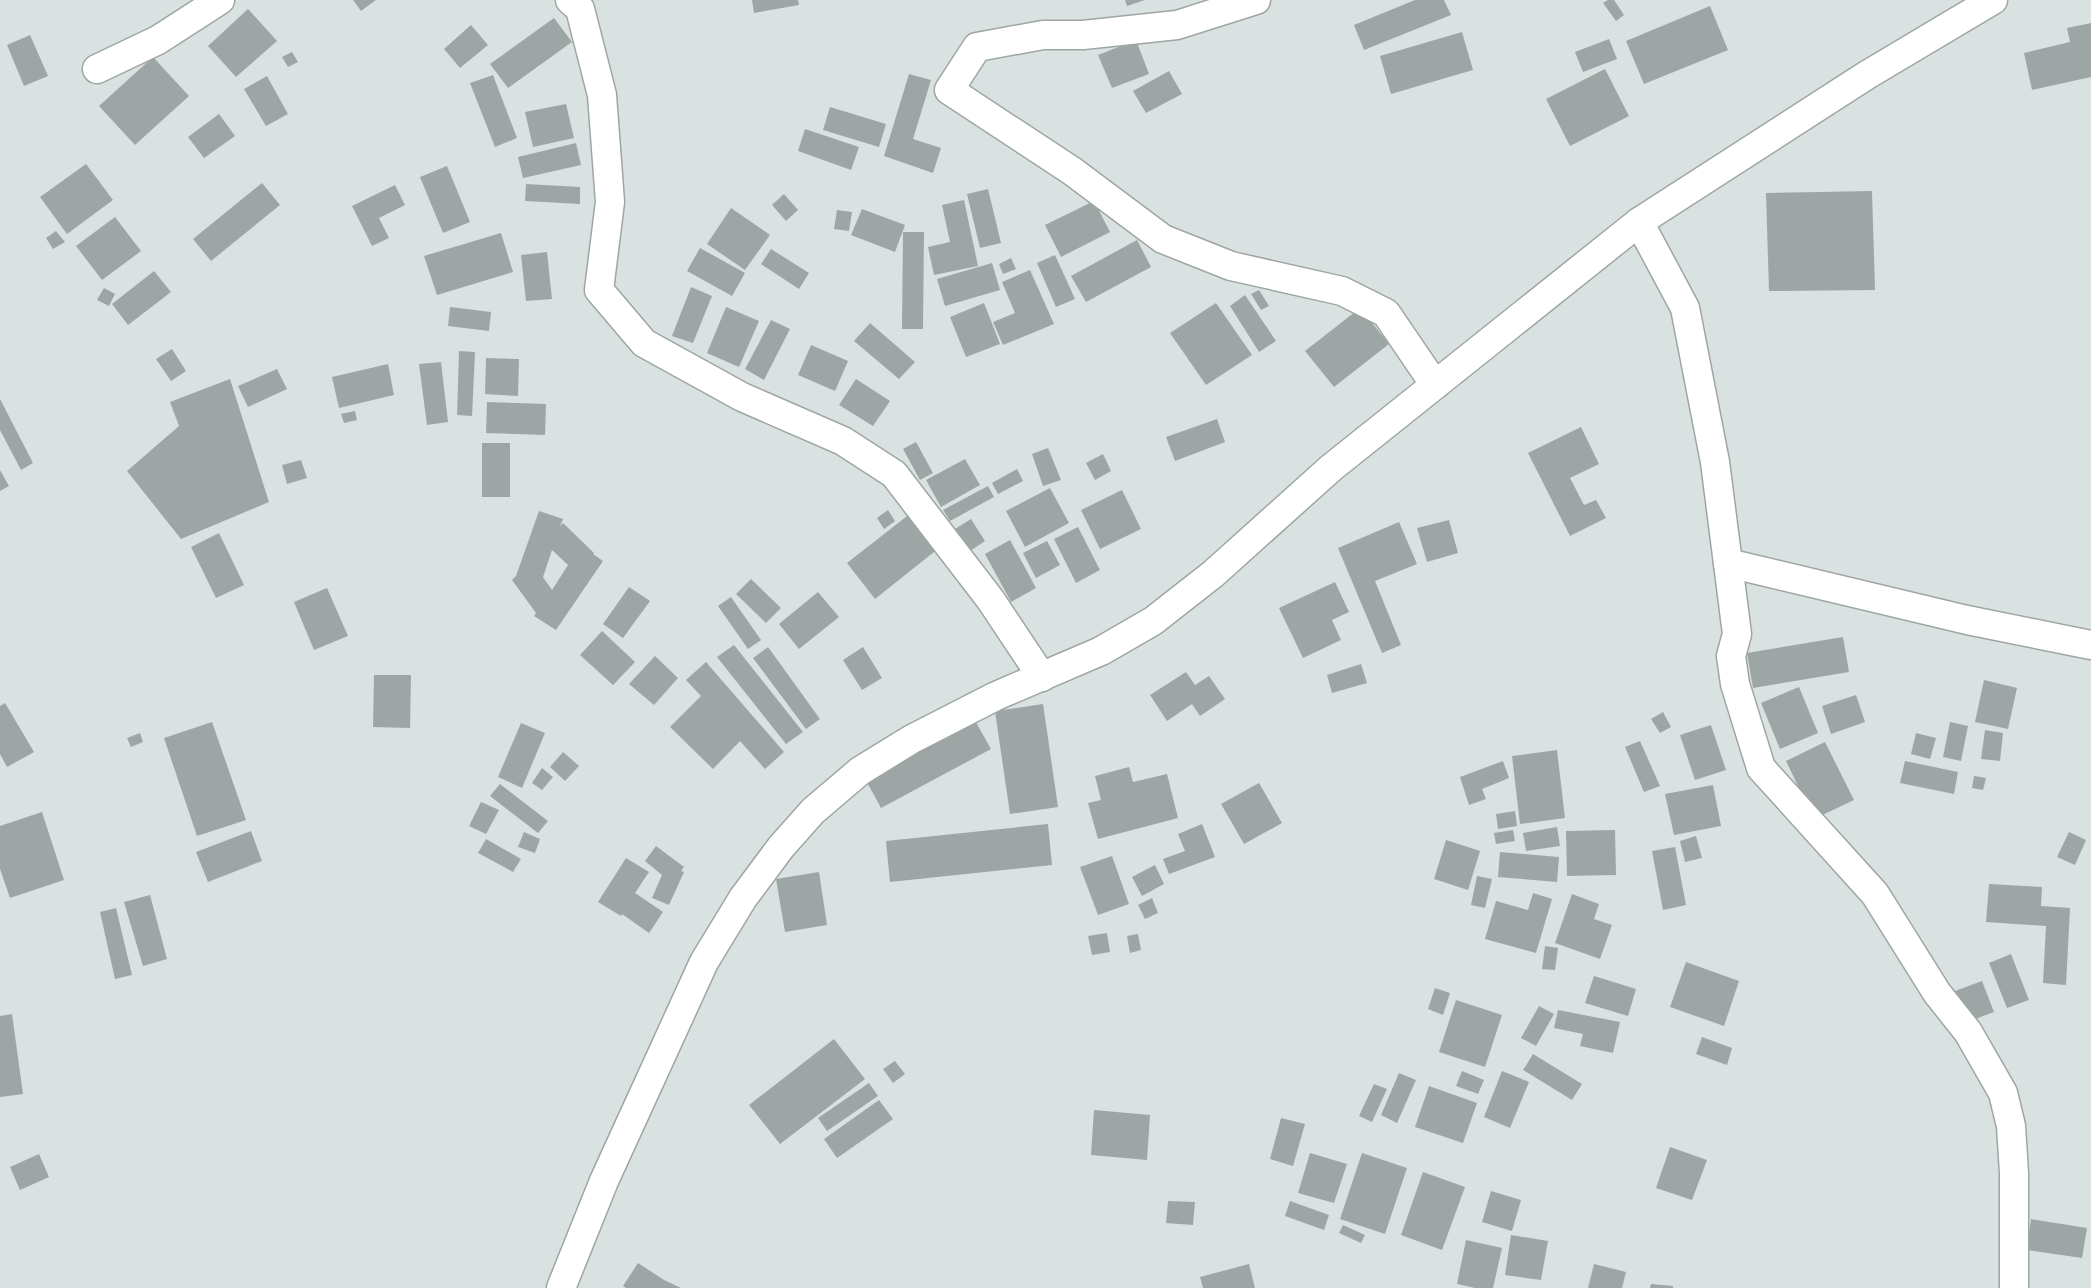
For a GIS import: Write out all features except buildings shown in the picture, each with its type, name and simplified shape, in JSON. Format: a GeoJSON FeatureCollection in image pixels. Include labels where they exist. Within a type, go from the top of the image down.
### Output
{"type":"FeatureCollection","features":[{"type":"Feature","properties":{"kind":"street"},"geometry":{"type":"LineString","coordinates":[[97,69],[158,40],[220,0]]}},
{"type":"Feature","properties":{"kind":"street"},"geometry":{"type":"LineString","coordinates":[[570,0],[580,9],[602,95],[610,202],[598,290],[644,343],[742,397],[842,441],[894,474],[990,599],[1042,677]]}},
{"type":"Feature","properties":{"kind":"street"},"geometry":{"type":"LineString","coordinates":[[1256,0],[1177,25],[1083,35],[1043,35],[977,47],[950,90],[1072,171],[1163,239],[1231,266],[1342,291],[1386,313],[1435,385]]}},
{"type":"Feature","properties":{"kind":"street"},"geometry":{"type":"LineString","coordinates":[[561,1288],[604,1181],[704,962],[743,898],[781,847],[813,811],[860,771],[923,733],[996,696],[1101,651],[1153,621],[1213,574],[1331,468],[1639,222],[1867,75],[1993,0]]}},
{"type":"Feature","properties":{"kind":"street"},"geometry":{"type":"LineString","coordinates":[[1639,222],[1685,309],[1715,462],[1737,634],[1731,656],[1735,684],[1761,768],[1875,894],[1937,993],[1968,1032],[2003,1093],[2011,1126],[2014,1173],[2014,1288]]}},
{"type":"Feature","properties":{"kind":"street"},"geometry":{"type":"LineString","coordinates":[[1728,563],[1967,620],[2091,645]]}}]}
